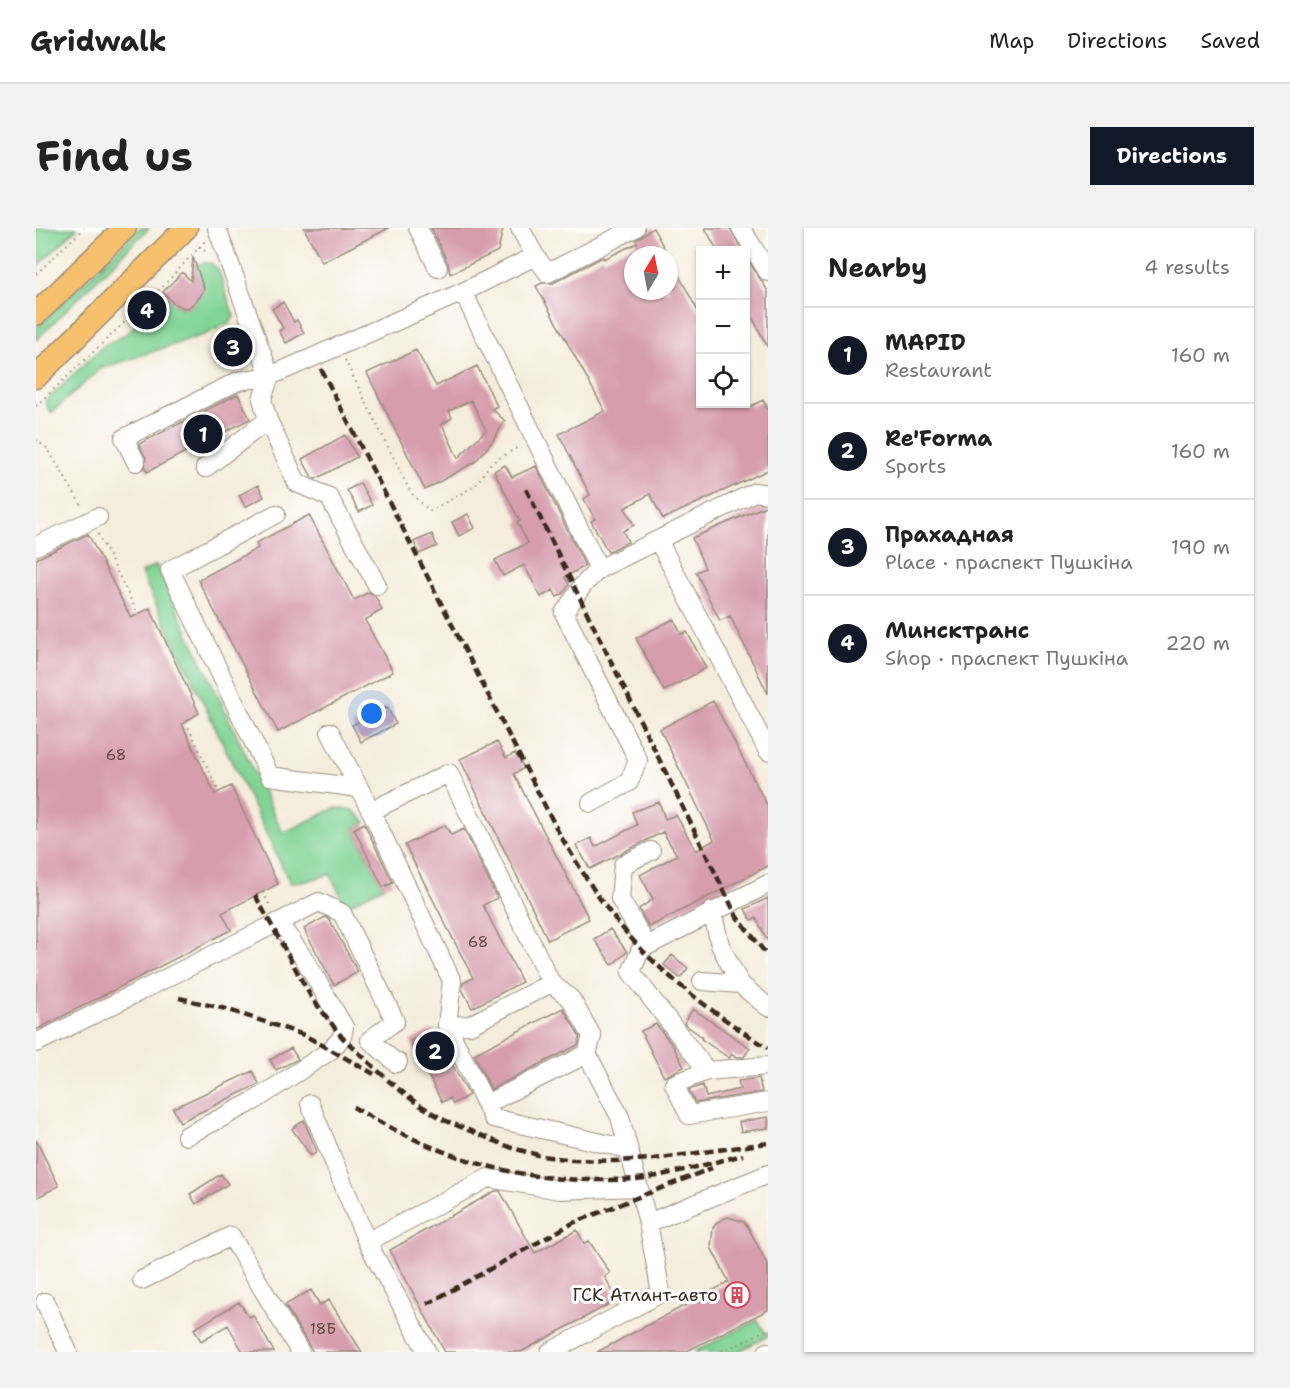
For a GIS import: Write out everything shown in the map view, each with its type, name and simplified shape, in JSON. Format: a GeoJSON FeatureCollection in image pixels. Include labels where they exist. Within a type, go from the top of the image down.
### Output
{"type":"FeatureCollection","features":[{"type":"Feature","properties":{"kind":"main road"},"geometry":{"type":"LineString","coordinates":[[36,315],[125,228]]}},
{"type":"Feature","properties":{"kind":"main road"},"geometry":{"type":"LineString","coordinates":[[36,377],[186,228]]}},
{"type":"Feature","properties":{"kind":"lane"},"geometry":{"type":"LineString","coordinates":[[418,228],[438,268]]}},
{"type":"Feature","properties":{"kind":"lane"},"geometry":{"type":"LineString","coordinates":[[520,228],[535,256],[548,273],[634,228]]}},
{"type":"Feature","properties":{"kind":"lane"},"geometry":{"type":"LineString","coordinates":[[741,228],[768,272]]}},
{"type":"Feature","properties":{"kind":"lane"},"geometry":{"type":"LineString","coordinates":[[217,229],[270,376],[262,399],[268,420],[297,483],[329,498],[377,585]]}},
{"type":"Feature","properties":{"kind":"lane"},"geometry":{"type":"LineString","coordinates":[[136,462],[124,438],[238,381],[270,376],[463,292],[535,256]]}},
{"type":"Feature","properties":{"kind":"lane"},"geometry":{"type":"LineString","coordinates":[[463,292],[599,569]]}},
{"type":"Feature","properties":{"kind":"lane"},"geometry":{"type":"LineString","coordinates":[[205,468],[268,420]]}},
{"type":"Feature","properties":{"kind":"lane"},"geometry":{"type":"LineString","coordinates":[[591,803],[629,782],[638,760],[564,613],[583,585],[599,569],[755,492],[768,494]]}},
{"type":"Feature","properties":{"kind":"lane"},"geometry":{"type":"LineString","coordinates":[[276,514],[170,570],[270,776],[359,788]]}},
{"type":"Feature","properties":{"kind":"lane"},"geometry":{"type":"LineString","coordinates":[[36,546],[98,517]]}},
{"type":"Feature","properties":{"kind":"lane"},"geometry":{"type":"LineString","coordinates":[[658,540],[768,751]]}},
{"type":"Feature","properties":{"kind":"lane"},"geometry":{"type":"LineString","coordinates":[[330,732],[371,811],[452,981],[447,1026],[493,1118],[628,1149]]}},
{"type":"Feature","properties":{"kind":"lane"},"geometry":{"type":"LineString","coordinates":[[371,811],[449,772],[551,983],[572,999],[592,1036],[587,1054],[620,1117],[648,1223],[662,1293],[550,1352]]}},
{"type":"Feature","properties":{"kind":"lane"},"geometry":{"type":"LineString","coordinates":[[647,946],[620,899],[623,865],[651,851]]}},
{"type":"Feature","properties":{"kind":"lane"},"geometry":{"type":"LineString","coordinates":[[707,1071],[631,972],[641,949],[768,884]]}},
{"type":"Feature","properties":{"kind":"lane"},"geometry":{"type":"LineString","coordinates":[[36,1043],[318,902],[342,913],[395,1021],[370,1040],[396,1063],[398,1062]]}},
{"type":"Feature","properties":{"kind":"lane"},"geometry":{"type":"LineString","coordinates":[[712,911],[720,945],[740,984],[768,1007]]}},
{"type":"Feature","properties":{"kind":"lane"},"geometry":{"type":"LineString","coordinates":[[186,1136],[254,1101],[331,1050],[342,1037],[344,1027],[306,960],[278,922]]}},
{"type":"Feature","properties":{"kind":"lane"},"geometry":{"type":"LineString","coordinates":[[702,981],[740,984]]}},
{"type":"Feature","properties":{"kind":"lane"},"geometry":{"type":"LineString","coordinates":[[447,1026],[470,1025],[551,983]]}},
{"type":"Feature","properties":{"kind":"lane"},"geometry":{"type":"LineString","coordinates":[[486,1104],[587,1054]]}},
{"type":"Feature","properties":{"kind":"lane"},"geometry":{"type":"LineString","coordinates":[[768,1066],[707,1071],[674,1084],[689,1115],[768,1102]]}},
{"type":"Feature","properties":{"kind":"lane"},"geometry":{"type":"LineString","coordinates":[[310,1104],[368,1242],[427,1352]]}},
{"type":"Feature","properties":{"kind":"lane"},"geometry":{"type":"LineString","coordinates":[[368,1242],[488,1178],[560,1190],[638,1187]]}},
{"type":"Feature","properties":{"kind":"lane"},"geometry":{"type":"LineString","coordinates":[[648,1223],[766,1179]]}},
{"type":"Feature","properties":{"kind":"lane"},"geometry":{"type":"LineString","coordinates":[[142,1280],[231,1236],[300,1352]]}},
{"type":"Feature","properties":{"kind":"lane"},"geometry":{"type":"LineString","coordinates":[[45,1302],[68,1352]]}},
{"type":"Feature","properties":{"kind":"path"},"geometry":{"type":"LineString","coordinates":[[36,274],[84,228]]}},
{"type":"Feature","properties":{"kind":"path"},"geometry":{"type":"LineString","coordinates":[[36,406],[165,286],[217,229]]}},
{"type":"Feature","properties":{"kind":"path"},"geometry":{"type":"LineString","coordinates":[[339,346],[411,493],[430,511],[475,486],[491,463],[533,438]]}},
{"type":"Feature","properties":{"kind":"path"},"geometry":{"type":"LineString","coordinates":[[238,381],[231,365],[247,354],[243,351]]}},
{"type":"Feature","properties":{"kind":"path"},"geometry":{"type":"LineString","coordinates":[[186,722],[219,792]]}},
{"type":"Feature","properties":{"kind":"path"},"geometry":{"type":"LineString","coordinates":[[722,1352],[768,1329]]}},
{"type":"Feature","properties":{"kind":"green space"},"geometry":{"type":"Polygon","coordinates":[[[36,228],[77,228],[36,268],[36,228]]]}},
{"type":"Feature","properties":{"kind":"green space"},"geometry":{"type":"Polygon","coordinates":[[[140,228],[149,228],[36,340],[36,329],[140,228]]]}},
{"type":"Feature","properties":{"kind":"green space"},"geometry":{"type":"Polygon","coordinates":[[[211,263],[218,269],[234,317],[230,323],[206,334],[100,369],[51,413],[45,402],[102,347],[126,334],[167,297],[179,307],[188,308],[201,295],[203,286],[192,271],[197,264],[211,263]]]}},
{"type":"Feature","properties":{"kind":"green space"},"geometry":{"type":"Polygon","coordinates":[[[156,565],[283,833],[335,808],[353,810],[366,822],[354,829],[383,887],[346,906],[330,874],[303,882],[290,883],[141,573],[156,565]]]}},
{"type":"Feature","properties":{"kind":"green space"},"geometry":{"type":"Polygon","coordinates":[[[758,1320],[765,1333],[768,1332],[768,1336],[737,1352],[694,1352],[758,1320]]]}},
{"type":"Feature","properties":{"kind":"building"},"geometry":{"type":"Polygon","coordinates":[[[304,228],[389,228],[322,262],[304,228]]]}},
{"type":"Feature","properties":{"kind":"building"},"geometry":{"type":"Polygon","coordinates":[[[431,228],[503,228],[498,251],[450,274],[448,263],[431,228]]]}},
{"type":"Feature","properties":{"kind":"building"},"geometry":{"type":"Polygon","coordinates":[[[653,228],[663,246],[631,246],[637,243],[636,240],[653,228]]]}},
{"type":"Feature","properties":{"kind":"building"},"geometry":{"type":"Polygon","coordinates":[[[705,228],[730,228],[740,246],[715,246],[705,228]]]}},
{"type":"Feature","properties":{"kind":"building"},"geometry":{"type":"Polygon","coordinates":[[[624,249],[624,300],[678,300],[678,274],[696,308],[696,408],[750,408],[750,405],[763,400],[768,410],[768,470],[663,519],[650,494],[625,508],[634,525],[623,531],[628,542],[608,552],[591,521],[595,519],[584,499],[590,495],[559,434],[605,411],[536,286],[542,283],[553,283],[603,257],[604,259],[624,249]]]}},
{"type":"Feature","properties":{"kind":"building"},"geometry":{"type":"Polygon","coordinates":[[[193,257],[204,289],[200,297],[188,308],[184,308],[173,303],[163,292],[182,272],[191,281],[193,257]]]}},
{"type":"Feature","properties":{"kind":"building"},"geometry":{"type":"Polygon","coordinates":[[[750,263],[768,291],[768,348],[750,313],[750,263]]]}},
{"type":"Feature","properties":{"kind":"building"},"geometry":{"type":"Polygon","coordinates":[[[283,302],[294,322],[297,320],[304,333],[286,343],[279,331],[283,328],[272,309],[283,302]]]}},
{"type":"Feature","properties":{"kind":"building"},"geometry":{"type":"Polygon","coordinates":[[[240,335],[248,349],[225,360],[218,346],[240,335]]]}},
{"type":"Feature","properties":{"kind":"building"},"geometry":{"type":"Polygon","coordinates":[[[416,350],[436,386],[477,366],[497,406],[492,409],[505,421],[492,442],[475,462],[425,490],[367,373],[416,350]],[[471,400],[449,411],[452,418],[442,424],[458,458],[486,430],[471,400]]]}},
{"type":"Feature","properties":{"kind":"building"},"geometry":{"type":"Polygon","coordinates":[[[238,394],[250,419],[147,472],[146,458],[139,444],[238,394]]]}},
{"type":"Feature","properties":{"kind":"building"},"geometry":{"type":"Polygon","coordinates":[[[345,435],[357,457],[316,479],[312,477],[302,459],[345,435]]]}},
{"type":"Feature","properties":{"kind":"building"},"geometry":{"type":"Polygon","coordinates":[[[505,465],[512,477],[536,466],[585,566],[565,577],[569,585],[563,594],[557,597],[553,590],[541,597],[524,565],[503,576],[495,560],[528,543],[517,522],[520,521],[494,471],[505,465]]]}},
{"type":"Feature","properties":{"kind":"building"},"geometry":{"type":"Polygon","coordinates":[[[360,483],[372,505],[359,512],[347,490],[360,483]]]}},
{"type":"Feature","properties":{"kind":"building"},"geometry":{"type":"Polygon","coordinates":[[[258,485],[264,497],[245,507],[239,495],[258,485]]]}},
{"type":"Feature","properties":{"kind":"building"},"geometry":{"type":"Polygon","coordinates":[[[768,505],[768,694],[730,616],[720,621],[696,572],[705,568],[692,538],[768,505]]]}},
{"type":"Feature","properties":{"kind":"building"},"geometry":{"type":"Polygon","coordinates":[[[468,514],[475,528],[459,536],[452,522],[468,514]]]}},
{"type":"Feature","properties":{"kind":"building"},"geometry":{"type":"Polygon","coordinates":[[[309,515],[354,600],[369,592],[375,596],[382,610],[365,620],[393,672],[278,732],[198,580],[258,548],[256,543],[309,515]]]}},
{"type":"Feature","properties":{"kind":"building"},"geometry":{"type":"Polygon","coordinates":[[[88,534],[131,618],[150,608],[199,713],[182,724],[215,794],[231,786],[278,884],[222,913],[231,930],[36,1030],[36,559],[88,534]]]}},
{"type":"Feature","properties":{"kind":"building"},"geometry":{"type":"Polygon","coordinates":[[[432,534],[437,546],[419,554],[414,542],[432,534]]]}},
{"type":"Feature","properties":{"kind":"building"},"geometry":{"type":"Polygon","coordinates":[[[674,619],[681,634],[687,632],[706,668],[664,691],[636,638],[674,619]]]}},
{"type":"Feature","properties":{"kind":"building"},"geometry":{"type":"Polygon","coordinates":[[[713,701],[768,807],[768,866],[649,927],[639,909],[653,899],[640,875],[677,855],[663,832],[590,869],[576,845],[591,838],[595,847],[637,825],[632,812],[659,802],[665,819],[676,815],[696,851],[714,840],[660,729],[713,701]]]}},
{"type":"Feature","properties":{"kind":"building"},"geometry":{"type":"Polygon","coordinates":[[[387,707],[396,724],[361,742],[352,725],[387,707]]]}},
{"type":"Feature","properties":{"kind":"building"},"geometry":{"type":"Polygon","coordinates":[[[497,742],[506,758],[515,753],[524,768],[514,774],[589,919],[548,940],[460,759],[497,742]]]}},
{"type":"Feature","properties":{"kind":"building"},"geometry":{"type":"Polygon","coordinates":[[[364,823],[393,883],[383,887],[354,829],[364,823]]]}},
{"type":"Feature","properties":{"kind":"building"},"geometry":{"type":"Polygon","coordinates":[[[445,825],[451,835],[464,829],[497,898],[483,905],[522,982],[472,1008],[462,989],[463,983],[473,978],[405,845],[445,825]]]}},
{"type":"Feature","properties":{"kind":"building"},"geometry":{"type":"Polygon","coordinates":[[[768,898],[768,942],[756,918],[751,920],[745,909],[768,898]]]}},
{"type":"Feature","properties":{"kind":"building"},"geometry":{"type":"Polygon","coordinates":[[[325,917],[329,919],[358,972],[334,985],[304,929],[325,917]]]}},
{"type":"Feature","properties":{"kind":"building"},"geometry":{"type":"Polygon","coordinates":[[[610,929],[627,952],[612,965],[594,939],[610,929]]]}},
{"type":"Feature","properties":{"kind":"building"},"geometry":{"type":"Polygon","coordinates":[[[672,955],[688,968],[680,978],[664,965],[672,955]]]}},
{"type":"Feature","properties":{"kind":"building"},"geometry":{"type":"Polygon","coordinates":[[[563,1008],[580,1037],[578,1045],[491,1089],[474,1054],[563,1008]]]}},
{"type":"Feature","properties":{"kind":"building"},"geometry":{"type":"Polygon","coordinates":[[[693,1009],[750,1048],[744,1057],[732,1054],[729,1058],[701,1039],[702,1037],[687,1026],[684,1023],[693,1009]]]}},
{"type":"Feature","properties":{"kind":"building"},"geometry":{"type":"Polygon","coordinates":[[[656,1024],[673,1046],[684,1067],[664,1077],[641,1031],[656,1024]]]}},
{"type":"Feature","properties":{"kind":"building"},"geometry":{"type":"Polygon","coordinates":[[[433,1030],[469,1095],[453,1104],[450,1098],[442,1102],[410,1041],[433,1030]]]}},
{"type":"Feature","properties":{"kind":"building"},"geometry":{"type":"Polygon","coordinates":[[[291,1048],[298,1059],[276,1070],[270,1060],[291,1048]]]}},
{"type":"Feature","properties":{"kind":"building"},"geometry":{"type":"Polygon","coordinates":[[[253,1071],[259,1084],[180,1122],[173,1108],[253,1071]]]}},
{"type":"Feature","properties":{"kind":"building"},"geometry":{"type":"Polygon","coordinates":[[[759,1078],[762,1092],[695,1103],[689,1090],[703,1085],[706,1097],[740,1089],[738,1081],[759,1078]]]}},
{"type":"Feature","properties":{"kind":"building"},"geometry":{"type":"Polygon","coordinates":[[[768,1117],[768,1128],[741,1132],[739,1122],[768,1117]]]}},
{"type":"Feature","properties":{"kind":"building"},"geometry":{"type":"Polygon","coordinates":[[[304,1120],[317,1152],[311,1156],[292,1129],[304,1120]]]}},
{"type":"Feature","properties":{"kind":"building"},"geometry":{"type":"Polygon","coordinates":[[[36,1140],[59,1186],[36,1198],[36,1140]]]}},
{"type":"Feature","properties":{"kind":"building"},"geometry":{"type":"Polygon","coordinates":[[[221,1174],[228,1184],[196,1204],[190,1194],[221,1174]]]}},
{"type":"Feature","properties":{"kind":"building"},"geometry":{"type":"Polygon","coordinates":[[[495,1191],[500,1191],[535,1253],[577,1230],[584,1243],[589,1241],[610,1273],[605,1277],[617,1300],[521,1352],[445,1352],[390,1250],[495,1191]]]}},
{"type":"Feature","properties":{"kind":"building","name":"ГСК Атлант-авто"},"geometry":{"type":"Polygon","coordinates":[[[728,1217],[744,1222],[768,1266],[768,1310],[685,1352],[597,1352],[729,1282],[711,1247],[713,1228],[717,1222],[728,1217]]]}},
{"type":"Feature","properties":{"kind":"building"},"geometry":{"type":"Polygon","coordinates":[[[311,1290],[320,1305],[329,1300],[362,1352],[313,1352],[285,1305],[311,1290]]]}},
{"type":"Feature","properties":{"kind":"building"},"geometry":{"type":"Polygon","coordinates":[[[239,1302],[249,1317],[253,1315],[274,1352],[243,1352],[228,1325],[201,1341],[194,1329],[239,1302]]]}},
{"type":"Feature","properties":{"kind":"railway"},"geometry":{"type":"LineString","coordinates":[[321,369],[561,837],[592,887],[638,946],[678,984],[768,1048]]}},
{"type":"Feature","properties":{"kind":"railway"},"geometry":{"type":"LineString","coordinates":[[526,489],[737,917],[768,956]]}},
{"type":"Feature","properties":{"kind":"railway"},"geometry":{"type":"LineString","coordinates":[[255,895],[311,997],[342,1037],[390,1082],[415,1102],[444,1120],[512,1148],[542,1156],[573,1160],[654,1159],[768,1143]]}},
{"type":"Feature","properties":{"kind":"railway"},"geometry":{"type":"LineString","coordinates":[[179,998],[226,1009],[304,1035],[374,1074]]}},
{"type":"Feature","properties":{"kind":"railway"},"geometry":{"type":"LineString","coordinates":[[353,1107],[439,1150],[498,1169],[561,1179],[639,1179],[743,1155]]}},
{"type":"Feature","properties":{"kind":"railway"},"geometry":{"type":"LineString","coordinates":[[427,1304],[573,1223],[712,1168]]}},
{"type":"Feature","properties":{"kind":"place","name":"Минсктранс"},"geometry":{"type":"Point","coordinates":[147,310]}},
{"type":"Feature","properties":{"kind":"place","name":"Прахадная"},"geometry":{"type":"Point","coordinates":[233,347]}},
{"type":"Feature","properties":{"kind":"place","name":"MAPID"},"geometry":{"type":"Point","coordinates":[203,434]}},
{"type":"Feature","properties":{"kind":"place","name":"Re'Forma"},"geometry":{"type":"Point","coordinates":[435,1051]}},
{"type":"Feature","properties":{"kind":"place","name":"ГСК Атлант-авто"},"geometry":{"type":"Point","coordinates":[737,1295]}}]}
